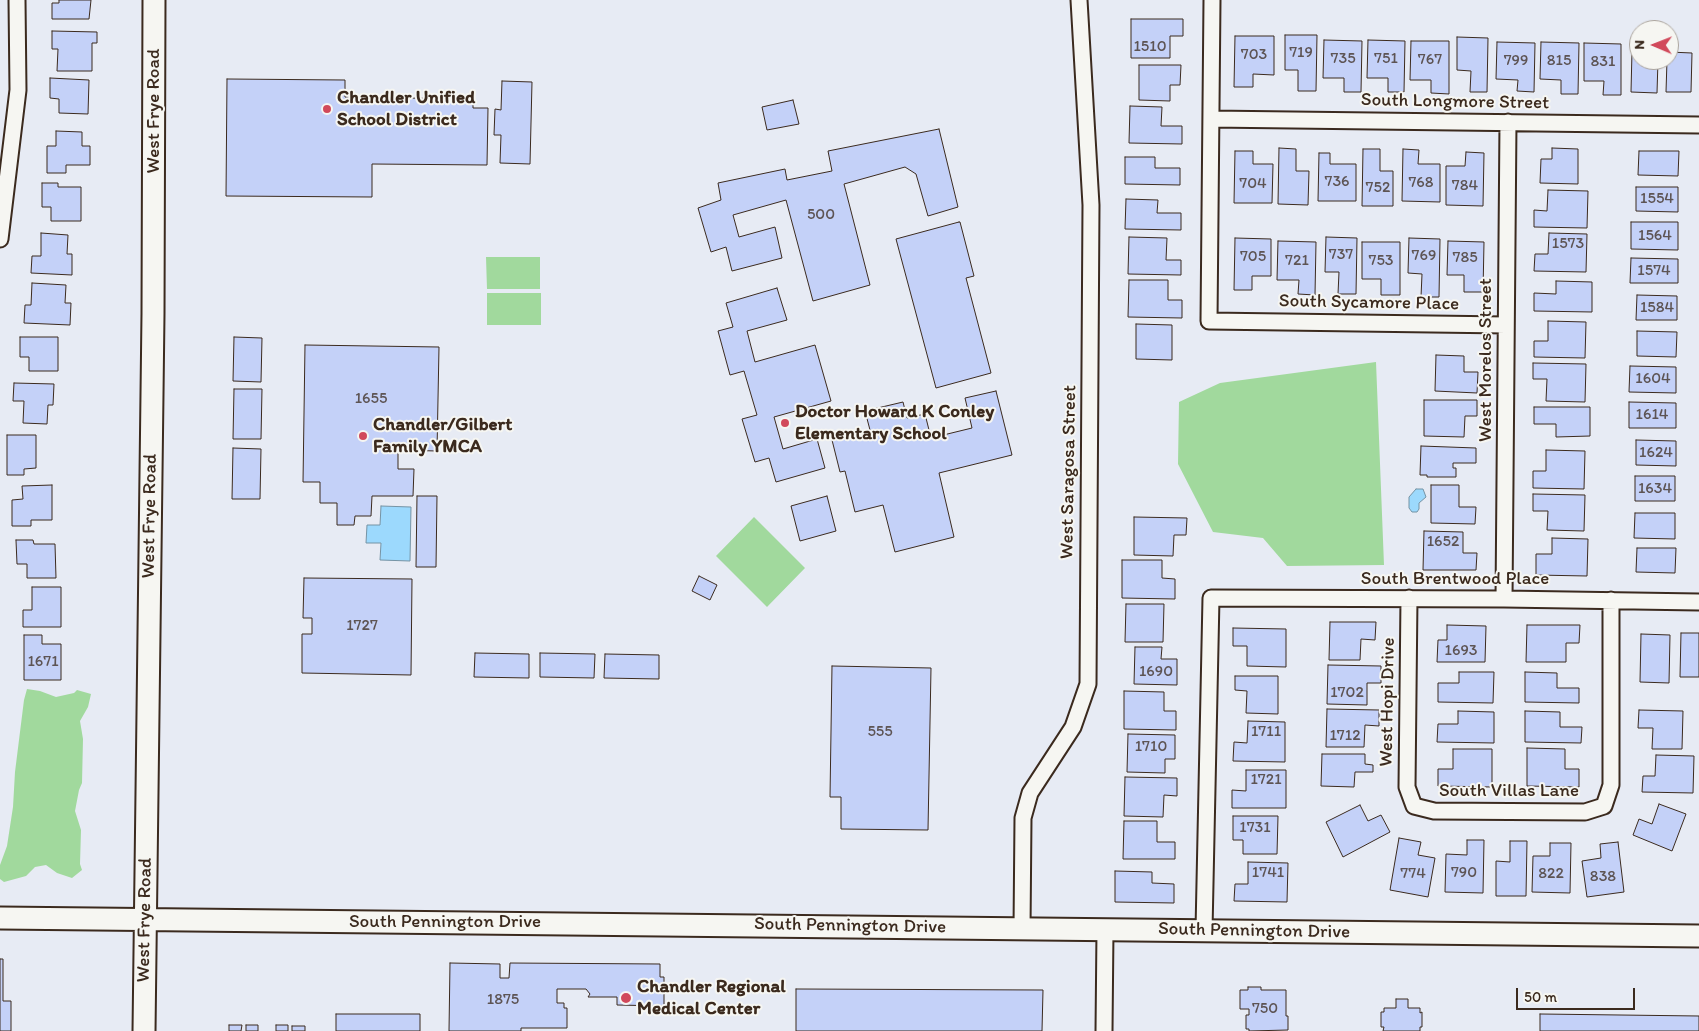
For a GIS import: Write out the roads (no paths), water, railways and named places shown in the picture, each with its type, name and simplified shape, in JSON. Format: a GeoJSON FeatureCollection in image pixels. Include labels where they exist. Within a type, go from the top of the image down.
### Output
{"type":"FeatureCollection","features":[{"type":"Feature","properties":{"kind":"street"},"geometry":{"type":"LineString","coordinates":[[0,238],[18,90],[17,0]]}},
{"type":"Feature","properties":{"kind":"street","name":"West Frye Road"},"geometry":{"type":"LineString","coordinates":[[144,1031],[153,314],[154,0]]}},
{"type":"Feature","properties":{"kind":"street","name":"West Saragosa Street"},"geometry":{"type":"LineString","coordinates":[[1022,928],[1023,818],[1030,793],[1072,727],[1088,684],[1091,205],[1079,0]]}},
{"type":"Feature","properties":{"kind":"street"},"geometry":{"type":"LineString","coordinates":[[1211,119],[1212,0]]}},
{"type":"Feature","properties":{"kind":"street","name":"South Longmore Street"},"geometry":{"type":"LineString","coordinates":[[1211,119],[1699,125]]}},
{"type":"Feature","properties":{"kind":"street","name":"South Sycamore Place"},"geometry":{"type":"LineString","coordinates":[[1211,119],[1209,321],[1506,325]]}},
{"type":"Feature","properties":{"kind":"street","name":"West Morelos Street"},"geometry":{"type":"LineString","coordinates":[[1504,599],[1508,122]]}},
{"type":"Feature","properties":{"kind":"street","name":"South Brentwood Place"},"geometry":{"type":"LineString","coordinates":[[1204,930],[1211,598],[1410,598],[1699,602]]}},
{"type":"Feature","properties":{"kind":"street","name":"West Hopi Drive"},"geometry":{"type":"LineString","coordinates":[[1410,598],[1407,787],[1414,806]]}},
{"type":"Feature","properties":{"kind":"street","name":"South Villas Lane"},"geometry":{"type":"LineString","coordinates":[[1414,806],[1434,811],[1585,812],[1604,806],[1611,785],[1612,600]]}},
{"type":"Feature","properties":{"kind":"street","name":"South Pennington Drive"},"geometry":{"type":"LineString","coordinates":[[0,918],[1699,936]]}},
{"type":"Feature","properties":{"kind":"street"},"geometry":{"type":"LineString","coordinates":[[1104,1031],[1105,930]]}},
{"type":"Feature","properties":{"kind":"water"},"geometry":{"type":"Polygon","coordinates":[[[1416,489],[1423,489],[1426,497],[1419,503],[1417,512],[1412,512],[1409,508],[1409,497],[1416,489]]]}},
{"type":"Feature","properties":{"kind":"water"},"geometry":{"type":"Polygon","coordinates":[[[381,506],[411,507],[410,561],[380,560],[381,543],[366,543],[367,525],[380,525],[381,506]]]}},
{"type":"Feature","properties":{"kind":"place","name":"Chandler Unified School District"},"geometry":{"type":"Point","coordinates":[327,109]}},
{"type":"Feature","properties":{"kind":"place","name":"Doctor Howard K Conley Elementary School"},"geometry":{"type":"Point","coordinates":[785,423]}},
{"type":"Feature","properties":{"kind":"place","name":"Chandler/Gilbert Family YMCA"},"geometry":{"type":"Point","coordinates":[363,436]}},
{"type":"Feature","properties":{"kind":"place","name":"Chandler Regional Medical Center"},"geometry":{"type":"Point","coordinates":[626,998]}}]}
